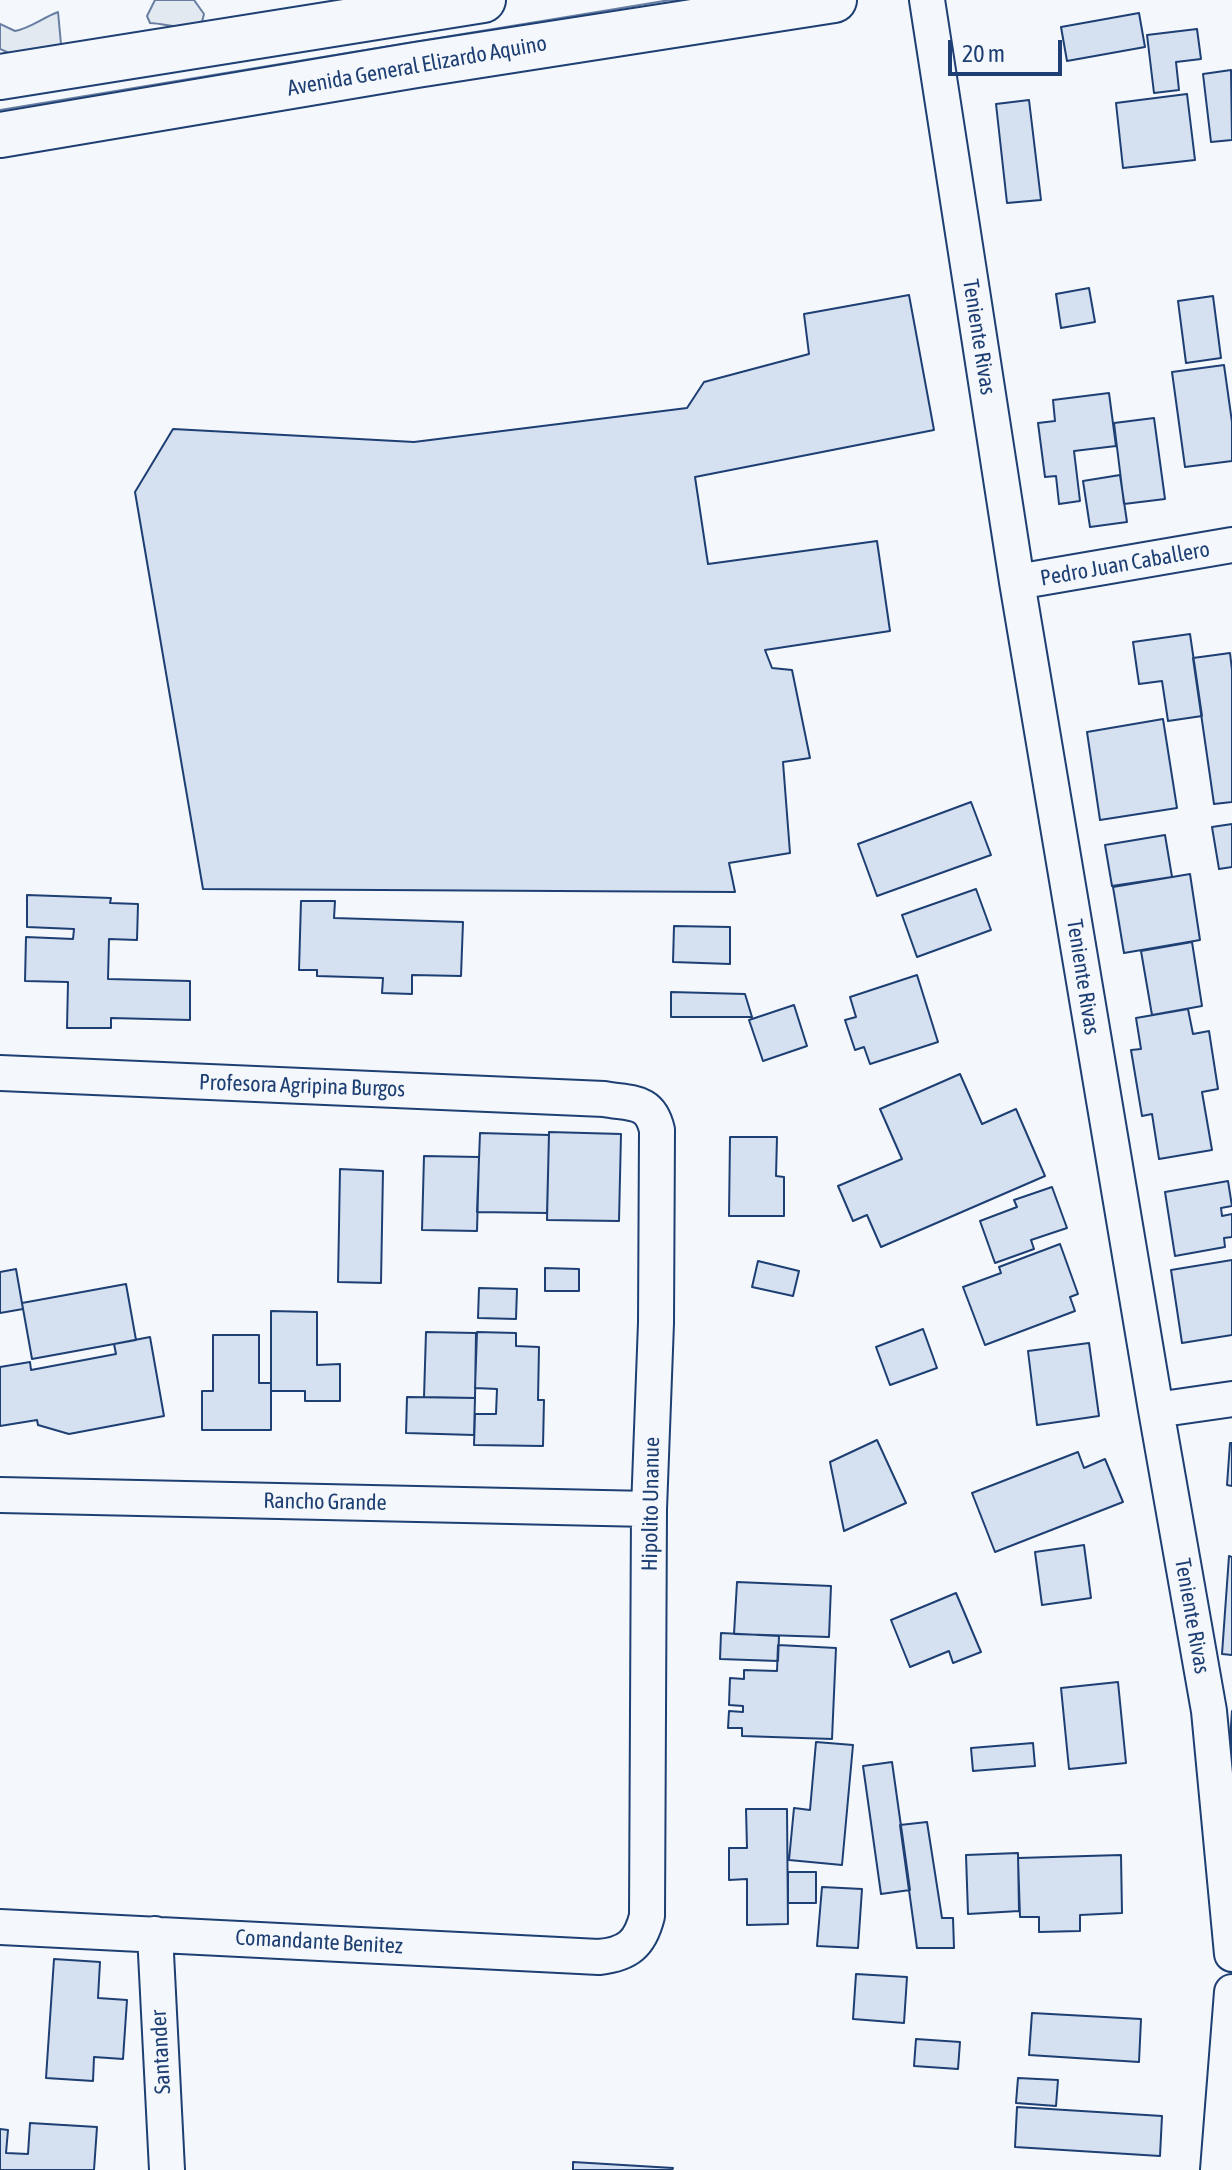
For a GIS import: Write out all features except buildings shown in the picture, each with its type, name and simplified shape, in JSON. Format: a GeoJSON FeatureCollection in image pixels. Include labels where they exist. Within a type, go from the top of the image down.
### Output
{"type":"FeatureCollection","features":[{"type":"Feature","properties":{"kind":"main road"},"geometry":{"type":"LineString","coordinates":[[0,77],[483,0]]}},
{"type":"Feature","properties":{"kind":"main road","name":"Avenida General Elizardo Aquino"},"geometry":{"type":"LineString","coordinates":[[0,135],[416,65],[834,0]]}},
{"type":"Feature","properties":{"kind":"street","name":"Teniente Rivas"},"geometry":{"type":"LineString","coordinates":[[927,0],[1017,582],[1209,1711],[1232,1954]]}},
{"type":"Feature","properties":{"kind":"street","name":"Pedro Juan Caballero"},"geometry":{"type":"LineString","coordinates":[[1017,582],[1232,545]]}},
{"type":"Feature","properties":{"kind":"street","name":"Profesora Agripina Burgos"},"geometry":{"type":"LineString","coordinates":[[0,1073],[604,1099]]}},
{"type":"Feature","properties":{"kind":"street","name":"Hipolito Unanue"},"geometry":{"type":"LineString","coordinates":[[604,1099],[645,1106],[654,1116],[657,1130],[656,1323],[649,1509],[647,1916],[635,1945]]}},
{"type":"Feature","properties":{"kind":"street"},"geometry":{"type":"LineString","coordinates":[[1156,1410],[1232,1399]]}},
{"type":"Feature","properties":{"kind":"street","name":"Rancho Grande"},"geometry":{"type":"LineString","coordinates":[[0,1495],[649,1509]]}},
{"type":"Feature","properties":{"kind":"street","name":"Comandante Benitez"},"geometry":{"type":"LineString","coordinates":[[0,1927],[599,1957],[617,1955],[635,1945]]}},
{"type":"Feature","properties":{"kind":"street","name":"Santander"},"geometry":{"type":"LineString","coordinates":[[155,1934],[167,2170]]}},
{"type":"Feature","properties":{"kind":"street"},"geometry":{"type":"LineString","coordinates":[[1218,2170],[1232,1992]]}},
{"type":"Feature","properties":{"kind":"shaded area"},"geometry":{"type":"Polygon","coordinates":[[[155,0],[194,0],[204,14],[202,22],[182,27],[150,23],[147,16],[155,0]]]}},
{"type":"Feature","properties":{"kind":"shaded area"},"geometry":{"type":"Polygon","coordinates":[[[670,0],[709,0],[0,116],[0,110],[670,0]]]}},
{"type":"Feature","properties":{"kind":"shaded area"},"geometry":{"type":"Polygon","coordinates":[[[58,12],[61,44],[53,57],[23,59],[0,49],[0,24],[15,31],[58,12]]]}}]}
